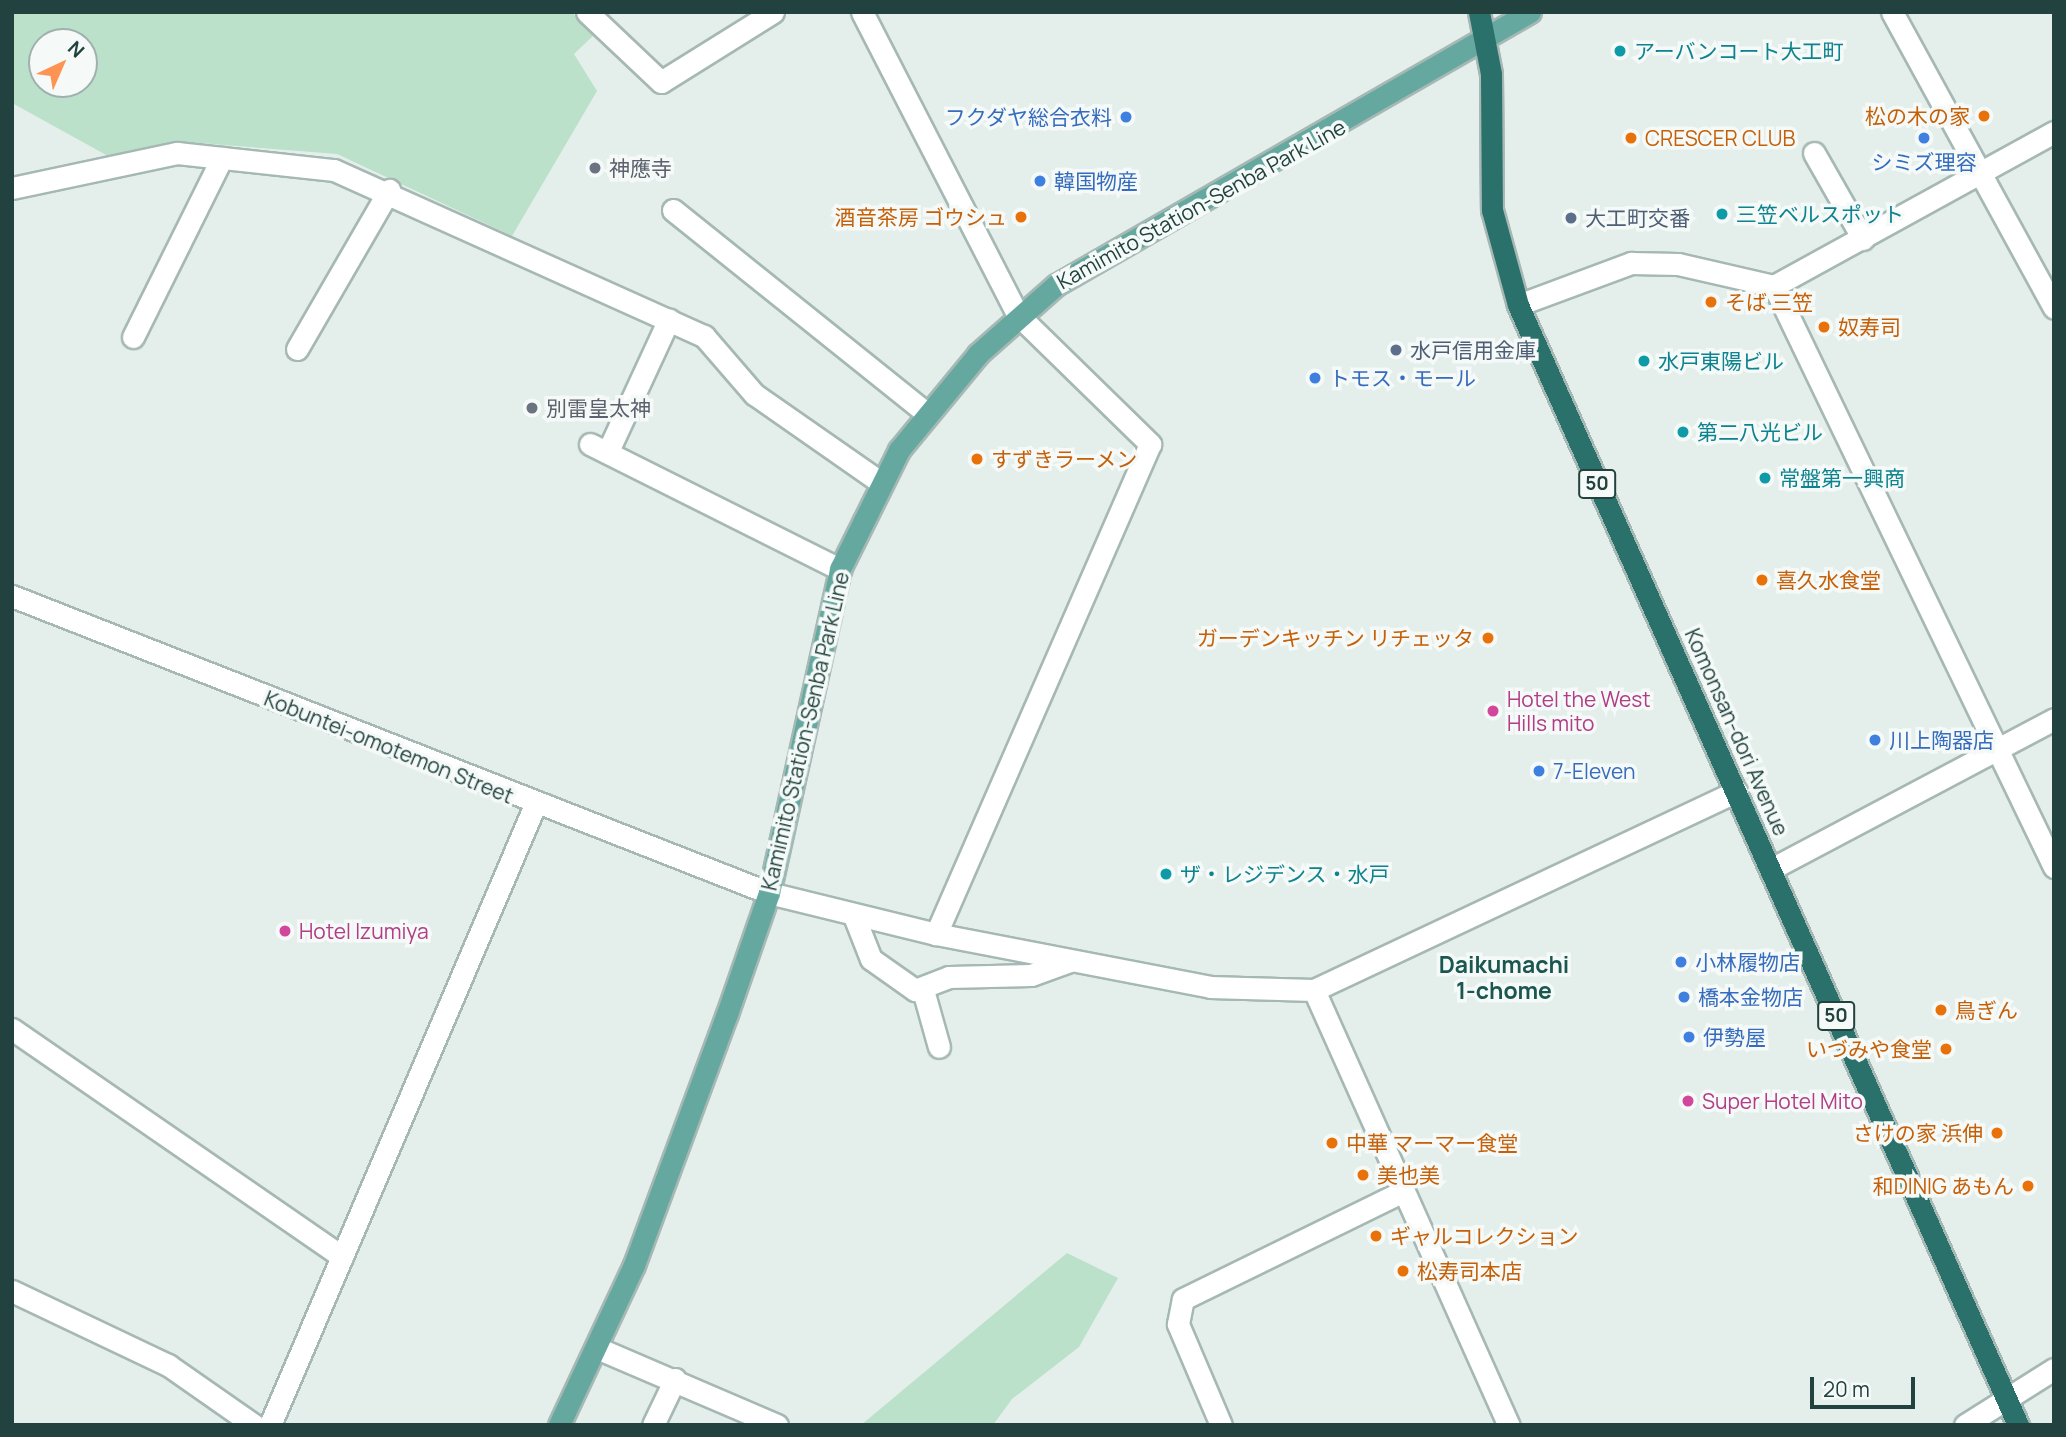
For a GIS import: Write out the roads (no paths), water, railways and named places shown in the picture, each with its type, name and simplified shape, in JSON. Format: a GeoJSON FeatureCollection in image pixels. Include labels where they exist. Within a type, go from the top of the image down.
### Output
{"type":"FeatureCollection","features":[{"type":"Feature","properties":{"kind":"highway","name":"50"},"geometry":{"type":"LineString","coordinates":[[1479,12],[1487,42]]}},
{"type":"Feature","properties":{"kind":"highway","name":"Komonsan-dori Avenue"},"geometry":{"type":"LineString","coordinates":[[1487,42],[1492,211],[1518,305],[2018,1425]]}},
{"type":"Feature","properties":{"kind":"main road","name":"Kamimito Station-Senba Park Line"},"geometry":{"type":"LineString","coordinates":[[559,1425],[634,1265],[769,893],[840,569],[880,482],[926,413],[1018,315],[1094,260],[1487,42],[1530,12]]}},
{"type":"Feature","properties":{"kind":"street"},"geometry":{"type":"LineString","coordinates":[[587,12],[661,82],[773,12]]}},
{"type":"Feature","properties":{"kind":"street"},"geometry":{"type":"LineString","coordinates":[[862,12],[1018,315],[1150,444],[936,934]]}},
{"type":"Feature","properties":{"kind":"street"},"geometry":{"type":"LineString","coordinates":[[1892,12],[1978,177],[2054,308]]}},
{"type":"Feature","properties":{"kind":"street"},"geometry":{"type":"LineString","coordinates":[[1518,305],[1631,264],[1678,264],[1774,286],[1978,177],[2054,132]]}},
{"type":"Feature","properties":{"kind":"street"},"geometry":{"type":"LineString","coordinates":[[12,188],[177,153],[334,170],[389,190],[704,336],[754,394],[880,482]]}},
{"type":"Feature","properties":{"kind":"street"},"geometry":{"type":"LineString","coordinates":[[1814,153],[1863,239]]}},
{"type":"Feature","properties":{"kind":"street"},"geometry":{"type":"LineString","coordinates":[[133,337],[222,158]]}},
{"type":"Feature","properties":{"kind":"street"},"geometry":{"type":"LineString","coordinates":[[297,349],[389,190]]}},
{"type":"Feature","properties":{"kind":"street"},"geometry":{"type":"LineString","coordinates":[[673,210],[926,413]]}},
{"type":"Feature","properties":{"kind":"street"},"geometry":{"type":"LineString","coordinates":[[1774,286],[2054,867]]}},
{"type":"Feature","properties":{"kind":"street"},"geometry":{"type":"LineString","coordinates":[[669,319],[599,448],[840,569]]}},
{"type":"Feature","properties":{"kind":"street","name":"Kobuntei-omotemon Street"},"geometry":{"type":"LineString","coordinates":[[12,596],[535,806],[769,893],[936,934],[1210,987],[1314,990]]}},
{"type":"Feature","properties":{"kind":"street"},"geometry":{"type":"LineString","coordinates":[[1771,869],[2054,719]]}},
{"type":"Feature","properties":{"kind":"street"},"geometry":{"type":"LineString","coordinates":[[1508,1425],[1314,990],[1737,791]]}},
{"type":"Feature","properties":{"kind":"street"},"geometry":{"type":"LineString","coordinates":[[270,1425],[535,806]]}},
{"type":"Feature","properties":{"kind":"street"},"geometry":{"type":"LineString","coordinates":[[855,916],[871,959],[923,990],[939,1047]]}},
{"type":"Feature","properties":{"kind":"street"},"geometry":{"type":"LineString","coordinates":[[923,990],[949,977],[1016,978],[1070,961]]}},
{"type":"Feature","properties":{"kind":"street"},"geometry":{"type":"LineString","coordinates":[[12,1029],[342,1257]]}},
{"type":"Feature","properties":{"kind":"street"},"geometry":{"type":"LineString","coordinates":[[1221,1425],[1178,1324],[1183,1299],[1403,1191]]}},
{"type":"Feature","properties":{"kind":"street"},"geometry":{"type":"LineString","coordinates":[[12,1291],[168,1365],[254,1425]]}},
{"type":"Feature","properties":{"kind":"street"},"geometry":{"type":"LineString","coordinates":[[597,1348],[675,1379],[777,1425]]}},
{"type":"Feature","properties":{"kind":"street"},"geometry":{"type":"LineString","coordinates":[[1965,1425],[2054,1368]]}},
{"type":"Feature","properties":{"kind":"street"},"geometry":{"type":"LineString","coordinates":[[653,1425],[675,1379]]}},
{"type":"Feature","properties":{"kind":"place","name":"アーバンコート大工町"},"geometry":{"type":"Point","coordinates":[1620,51]}},
{"type":"Feature","properties":{"kind":"place","name":"松の木の家"},"geometry":{"type":"Point","coordinates":[1984,116]}},
{"type":"Feature","properties":{"kind":"place","name":"フクダヤ総合衣料"},"geometry":{"type":"Point","coordinates":[1126,117]}},
{"type":"Feature","properties":{"kind":"place","name":"CRESCER CLUB"},"geometry":{"type":"Point","coordinates":[1631,138]}},
{"type":"Feature","properties":{"kind":"place","name":"シミズ理容"},"geometry":{"type":"Point","coordinates":[1924,138]}},
{"type":"Feature","properties":{"kind":"place","name":"神應寺"},"geometry":{"type":"Point","coordinates":[595,168]}},
{"type":"Feature","properties":{"kind":"place","name":"韓国物産"},"geometry":{"type":"Point","coordinates":[1040,181]}},
{"type":"Feature","properties":{"kind":"place","name":"三笠ベルスポット"},"geometry":{"type":"Point","coordinates":[1722,214]}},
{"type":"Feature","properties":{"kind":"place","name":"酒音茶房 ゴウシュ"},"geometry":{"type":"Point","coordinates":[1021,217]}},
{"type":"Feature","properties":{"kind":"place","name":"大工町交番"},"geometry":{"type":"Point","coordinates":[1571,218]}},
{"type":"Feature","properties":{"kind":"place","name":"そば 三笠"},"geometry":{"type":"Point","coordinates":[1711,302]}},
{"type":"Feature","properties":{"kind":"place","name":"奴寿司"},"geometry":{"type":"Point","coordinates":[1824,327]}},
{"type":"Feature","properties":{"kind":"place","name":"水戸信用金庫"},"geometry":{"type":"Point","coordinates":[1396,350]}},
{"type":"Feature","properties":{"kind":"place","name":"水戸東陽ビル"},"geometry":{"type":"Point","coordinates":[1644,361]}},
{"type":"Feature","properties":{"kind":"place","name":"トモス・モール"},"geometry":{"type":"Point","coordinates":[1315,378]}},
{"type":"Feature","properties":{"kind":"place","name":"別雷皇太神"},"geometry":{"type":"Point","coordinates":[532,408]}},
{"type":"Feature","properties":{"kind":"place","name":"第二八光ビル"},"geometry":{"type":"Point","coordinates":[1683,432]}},
{"type":"Feature","properties":{"kind":"place","name":"すずきラーメン"},"geometry":{"type":"Point","coordinates":[977,459]}},
{"type":"Feature","properties":{"kind":"place","name":"常盤第一興商"},"geometry":{"type":"Point","coordinates":[1765,478]}},
{"type":"Feature","properties":{"kind":"place","name":"喜久水食堂"},"geometry":{"type":"Point","coordinates":[1762,580]}},
{"type":"Feature","properties":{"kind":"place","name":"ガーデンキッチン リチェッタ"},"geometry":{"type":"Point","coordinates":[1488,638]}},
{"type":"Feature","properties":{"kind":"place","name":"Hotel the West Hills mito"},"geometry":{"type":"Point","coordinates":[1493,711]}},
{"type":"Feature","properties":{"kind":"place","name":"川上陶器店"},"geometry":{"type":"Point","coordinates":[1875,740]}},
{"type":"Feature","properties":{"kind":"place","name":"7-Eleven"},"geometry":{"type":"Point","coordinates":[1539,771]}},
{"type":"Feature","properties":{"kind":"place","name":"ザ・レジデンス・水戸"},"geometry":{"type":"Point","coordinates":[1166,874]}},
{"type":"Feature","properties":{"kind":"place","name":"Hotel Izumiya"},"geometry":{"type":"Point","coordinates":[285,931]}},
{"type":"Feature","properties":{"kind":"place","name":"小林履物店"},"geometry":{"type":"Point","coordinates":[1681,962]}},
{"type":"Feature","properties":{"kind":"place","name":"橋本金物店"},"geometry":{"type":"Point","coordinates":[1684,997]}},
{"type":"Feature","properties":{"kind":"place","name":"鳥ぎん"},"geometry":{"type":"Point","coordinates":[1941,1010]}},
{"type":"Feature","properties":{"kind":"place","name":"伊勢屋"},"geometry":{"type":"Point","coordinates":[1689,1037]}},
{"type":"Feature","properties":{"kind":"place","name":"いづみや食堂"},"geometry":{"type":"Point","coordinates":[1946,1049]}},
{"type":"Feature","properties":{"kind":"place","name":"Super Hotel Mito"},"geometry":{"type":"Point","coordinates":[1688,1101]}},
{"type":"Feature","properties":{"kind":"place","name":"さけの家 浜伸"},"geometry":{"type":"Point","coordinates":[1997,1133]}},
{"type":"Feature","properties":{"kind":"place","name":"中華 マーマー食堂"},"geometry":{"type":"Point","coordinates":[1332,1143]}},
{"type":"Feature","properties":{"kind":"place","name":"美也美"},"geometry":{"type":"Point","coordinates":[1363,1175]}},
{"type":"Feature","properties":{"kind":"place","name":"和DINIG あもん"},"geometry":{"type":"Point","coordinates":[2028,1186]}},
{"type":"Feature","properties":{"kind":"place","name":"ギャルコレクション"},"geometry":{"type":"Point","coordinates":[1376,1236]}},
{"type":"Feature","properties":{"kind":"place","name":"松寿司本店"},"geometry":{"type":"Point","coordinates":[1403,1271]}},
{"type":"Feature","properties":{"kind":"district","name":"Daikumachi 1-chome"},"geometry":{"type":"Point","coordinates":[1504,977]}}]}
